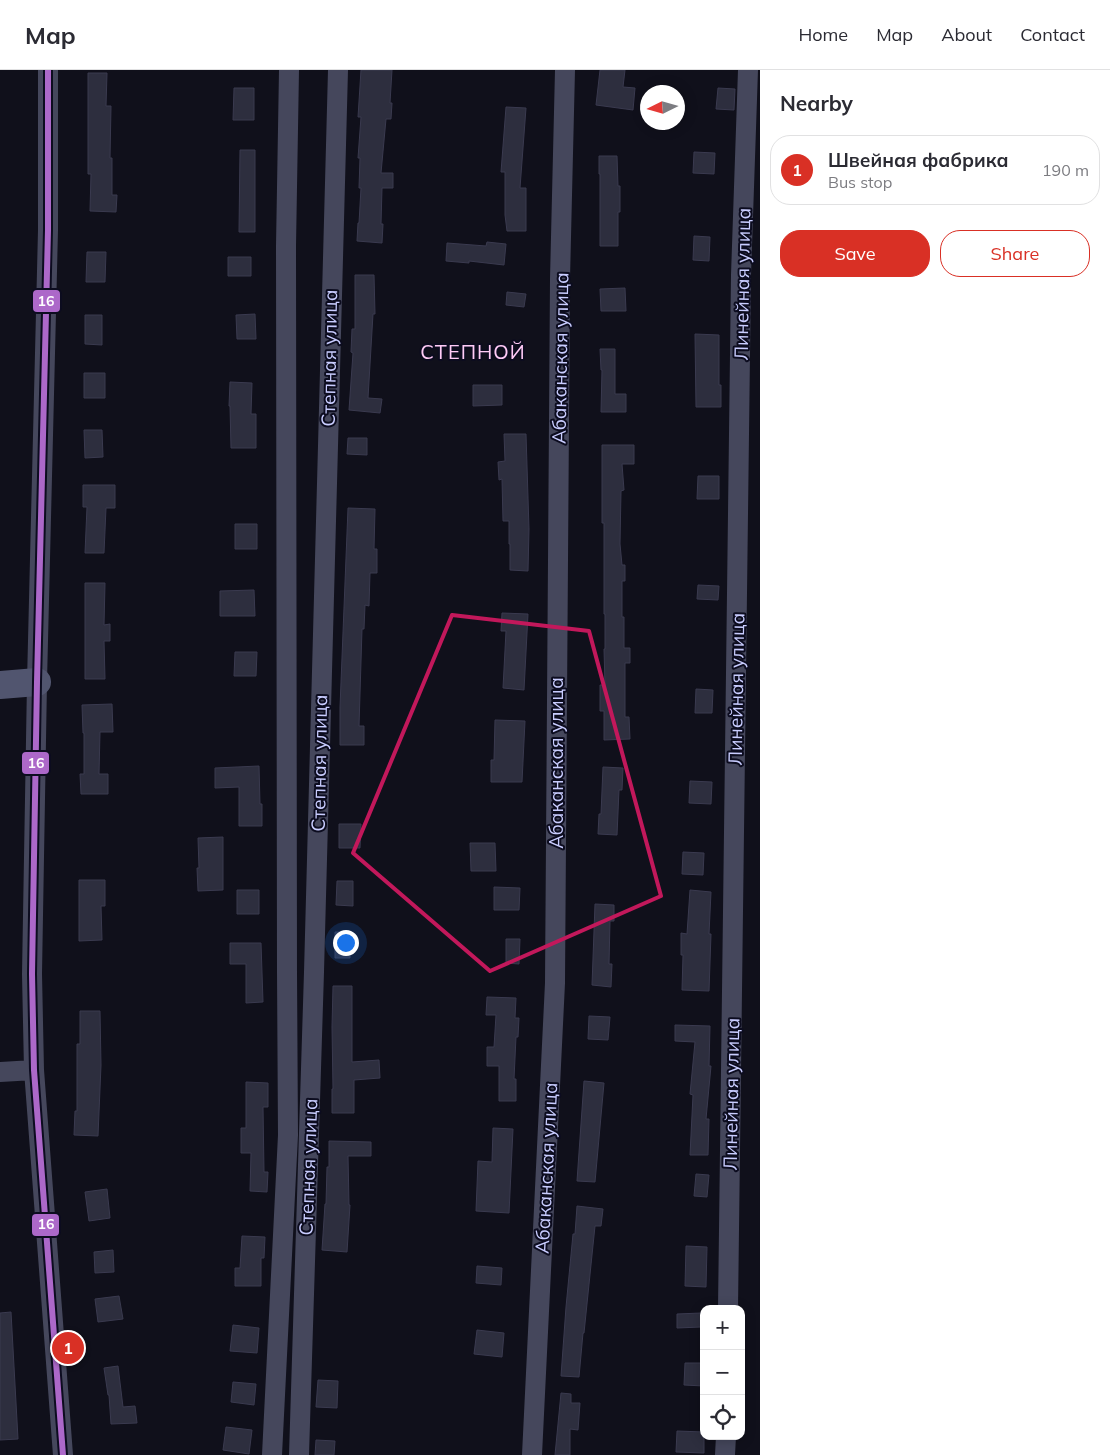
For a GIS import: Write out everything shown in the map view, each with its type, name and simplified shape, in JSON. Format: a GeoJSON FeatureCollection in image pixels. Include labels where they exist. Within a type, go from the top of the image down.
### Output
{"type":"FeatureCollection","features":[{"type":"Feature","properties":{"kind":"street"},"geometry":{"type":"LineString","coordinates":[[48,70],[48,230],[36,682],[32,974],[34,1070],[63,1455]]}},
{"type":"Feature","properties":{"kind":"street","name":"Степная улица"},"geometry":{"type":"LineString","coordinates":[[272,1455],[288,1135],[286,246],[289,70]]}},
{"type":"Feature","properties":{"kind":"street","name":"Степная улица"},"geometry":{"type":"LineString","coordinates":[[299,1455],[314,982],[338,70]]}},
{"type":"Feature","properties":{"kind":"street","name":"Абаканская улица"},"geometry":{"type":"LineString","coordinates":[[532,1455],[555,983],[560,279],[564,70]]}},
{"type":"Feature","properties":{"kind":"street","name":"Линейная улица"},"geometry":{"type":"LineString","coordinates":[[728,1305],[741,275],[748,70]]}},
{"type":"Feature","properties":{"kind":"street"},"geometry":{"type":"LineString","coordinates":[[0,685],[36,682]]}},
{"type":"Feature","properties":{"kind":"street"},"geometry":{"type":"LineString","coordinates":[[0,1072],[34,1070]]}},
{"type":"Feature","properties":{"kind":"street"},"geometry":{"type":"LineString","coordinates":[[726,1440],[726,1455]]}},
{"type":"Feature","properties":{"kind":"highlighted area"},"geometry":{"type":"Polygon","coordinates":[[[452,615],[589,631],[661,896],[490,971],[353,853],[452,615]]]}},
{"type":"Feature","properties":{"kind":"building"},"geometry":{"type":"Polygon","coordinates":[[[361,70],[392,70],[391,119],[386,119],[381,173],[393,173],[393,188],[382,188],[382,243],[357,241],[361,188],[359,188],[360,158],[358,158],[361,117],[358,117],[361,70]]]}},
{"type":"Feature","properties":{"kind":"building"},"geometry":{"type":"Polygon","coordinates":[[[600,70],[625,70],[623,87],[635,88],[633,110],[596,105],[600,70]]]}},
{"type":"Feature","properties":{"kind":"building"},"geometry":{"type":"Polygon","coordinates":[[[88,73],[107,73],[106,106],[111,106],[110,158],[112,158],[112,195],[117,195],[116,212],[90,211],[91,174],[88,174],[88,73]]]}},
{"type":"Feature","properties":{"kind":"building"},"geometry":{"type":"Polygon","coordinates":[[[234,88],[254,88],[254,120],[233,120],[234,88]]]}},
{"type":"Feature","properties":{"kind":"building"},"geometry":{"type":"Polygon","coordinates":[[[718,88],[735,89],[734,110],[716,109],[718,88]]]}},
{"type":"Feature","properties":{"kind":"building"},"geometry":{"type":"Polygon","coordinates":[[[506,107],[526,108],[520,188],[526,188],[526,231],[507,231],[505,172],[501,172],[506,107]]]}},
{"type":"Feature","properties":{"kind":"building"},"geometry":{"type":"Polygon","coordinates":[[[240,150],[255,150],[255,232],[239,232],[240,150]]]}},
{"type":"Feature","properties":{"kind":"building"},"geometry":{"type":"Polygon","coordinates":[[[694,152],[715,153],[714,174],[693,173],[694,152]]]}},
{"type":"Feature","properties":{"kind":"building"},"geometry":{"type":"Polygon","coordinates":[[[599,156],[617,156],[618,186],[620,186],[618,246],[600,246],[599,156]]]}},
{"type":"Feature","properties":{"kind":"building"},"geometry":{"type":"Polygon","coordinates":[[[694,236],[710,237],[709,261],[693,260],[694,236]]]}},
{"type":"Feature","properties":{"kind":"building"},"geometry":{"type":"Polygon","coordinates":[[[487,242],[506,244],[504,265],[469,261],[469,263],[446,261],[447,243],[486,246],[487,242]]]}},
{"type":"Feature","properties":{"kind":"building"},"geometry":{"type":"Polygon","coordinates":[[[87,252],[106,252],[105,282],[86,282],[87,252]]]}},
{"type":"Feature","properties":{"kind":"building"},"geometry":{"type":"Polygon","coordinates":[[[228,257],[251,257],[251,276],[228,276],[228,257]]]}},
{"type":"Feature","properties":{"kind":"building"},"geometry":{"type":"Polygon","coordinates":[[[355,275],[374,275],[375,314],[373,314],[368,398],[382,399],[380,413],[349,410],[353,353],[351,352],[352,329],[355,329],[355,275]]]}},
{"type":"Feature","properties":{"kind":"building"},"geometry":{"type":"Polygon","coordinates":[[[625,288],[626,311],[601,311],[600,289],[625,288]]]}},
{"type":"Feature","properties":{"kind":"building"},"geometry":{"type":"Polygon","coordinates":[[[507,292],[526,294],[524,307],[506,305],[507,292]]]}},
{"type":"Feature","properties":{"kind":"building"},"geometry":{"type":"Polygon","coordinates":[[[255,314],[256,339],[237,339],[236,315],[255,314]]]}},
{"type":"Feature","properties":{"kind":"building"},"geometry":{"type":"Polygon","coordinates":[[[85,315],[102,315],[102,345],[85,344],[85,315]]]}},
{"type":"Feature","properties":{"kind":"building"},"geometry":{"type":"Polygon","coordinates":[[[695,334],[719,335],[721,407],[696,407],[695,334]]]}},
{"type":"Feature","properties":{"kind":"building"},"geometry":{"type":"Polygon","coordinates":[[[600,349],[615,349],[615,394],[626,394],[626,412],[601,412],[602,370],[600,349]]]}},
{"type":"Feature","properties":{"kind":"building"},"geometry":{"type":"Polygon","coordinates":[[[84,373],[105,373],[105,398],[84,398],[84,373]]]}},
{"type":"Feature","properties":{"kind":"building"},"geometry":{"type":"Polygon","coordinates":[[[230,382],[252,383],[251,414],[256,414],[256,448],[231,448],[230,382]]]}},
{"type":"Feature","properties":{"kind":"building"},"geometry":{"type":"Polygon","coordinates":[[[473,385],[502,385],[502,405],[473,406],[473,385]]]}},
{"type":"Feature","properties":{"kind":"building"},"geometry":{"type":"Polygon","coordinates":[[[84,430],[102,430],[103,457],[85,458],[84,430]]]}},
{"type":"Feature","properties":{"kind":"building"},"geometry":{"type":"Polygon","coordinates":[[[504,434],[526,434],[529,529],[528,571],[510,570],[509,521],[503,521],[502,479],[499,480],[498,462],[505,461],[504,434]]]}},
{"type":"Feature","properties":{"kind":"building"},"geometry":{"type":"Polygon","coordinates":[[[348,438],[367,438],[367,455],[347,454],[348,438]]]}},
{"type":"Feature","properties":{"kind":"building"},"geometry":{"type":"Polygon","coordinates":[[[602,445],[634,445],[634,464],[622,464],[624,490],[621,491],[620,544],[622,565],[625,565],[625,581],[622,581],[624,648],[630,648],[630,663],[625,663],[625,717],[629,717],[630,739],[604,740],[604,711],[600,711],[600,685],[605,685],[602,445]]]}},
{"type":"Feature","properties":{"kind":"building"},"geometry":{"type":"Polygon","coordinates":[[[698,476],[719,476],[719,499],[697,499],[698,476]]]}},
{"type":"Feature","properties":{"kind":"building"},"geometry":{"type":"Polygon","coordinates":[[[83,485],[115,485],[115,508],[106,508],[104,553],[85,553],[87,507],[83,507],[83,485]]]}},
{"type":"Feature","properties":{"kind":"building"},"geometry":{"type":"Polygon","coordinates":[[[348,508],[375,509],[374,549],[377,549],[377,573],[370,573],[369,606],[365,605],[364,629],[362,629],[359,726],[364,726],[364,745],[340,745],[348,508]]]}},
{"type":"Feature","properties":{"kind":"building"},"geometry":{"type":"Polygon","coordinates":[[[235,524],[257,524],[257,549],[235,549],[235,524]]]}},
{"type":"Feature","properties":{"kind":"building"},"geometry":{"type":"Polygon","coordinates":[[[85,583],[105,583],[104,625],[110,624],[110,641],[104,641],[105,679],[85,679],[85,583]]]}},
{"type":"Feature","properties":{"kind":"building"},"geometry":{"type":"Polygon","coordinates":[[[698,585],[719,586],[718,600],[697,599],[698,585]]]}},
{"type":"Feature","properties":{"kind":"building"},"geometry":{"type":"Polygon","coordinates":[[[254,590],[255,616],[220,616],[220,591],[254,590]]]}},
{"type":"Feature","properties":{"kind":"building"},"geometry":{"type":"Polygon","coordinates":[[[502,613],[528,614],[524,690],[503,688],[506,631],[501,631],[502,613]]]}},
{"type":"Feature","properties":{"kind":"building"},"geometry":{"type":"Polygon","coordinates":[[[235,652],[257,652],[256,676],[234,676],[235,652]]]}},
{"type":"Feature","properties":{"kind":"building"},"geometry":{"type":"Polygon","coordinates":[[[696,689],[713,690],[712,713],[695,713],[696,689]]]}},
{"type":"Feature","properties":{"kind":"building"},"geometry":{"type":"Polygon","coordinates":[[[112,704],[113,732],[100,732],[99,774],[108,774],[108,794],[81,794],[80,774],[84,774],[82,705],[112,704]]]}},
{"type":"Feature","properties":{"kind":"building"},"geometry":{"type":"Polygon","coordinates":[[[495,720],[525,721],[522,782],[491,782],[491,760],[494,760],[495,720]]]}},
{"type":"Feature","properties":{"kind":"building"},"geometry":{"type":"Polygon","coordinates":[[[259,766],[262,826],[239,826],[239,787],[215,788],[215,768],[259,766]]]}},
{"type":"Feature","properties":{"kind":"building"},"geometry":{"type":"Polygon","coordinates":[[[603,767],[623,768],[622,790],[619,790],[617,835],[598,834],[599,814],[601,814],[603,767]]]}},
{"type":"Feature","properties":{"kind":"building"},"geometry":{"type":"Polygon","coordinates":[[[690,781],[712,782],[711,804],[689,803],[690,781]]]}},
{"type":"Feature","properties":{"kind":"building"},"geometry":{"type":"Polygon","coordinates":[[[339,824],[361,824],[360,848],[339,848],[339,824]]]}},
{"type":"Feature","properties":{"kind":"building"},"geometry":{"type":"Polygon","coordinates":[[[223,837],[223,890],[198,891],[198,838],[223,837]]]}},
{"type":"Feature","properties":{"kind":"building"},"geometry":{"type":"Polygon","coordinates":[[[470,843],[495,843],[496,871],[471,871],[470,843]]]}},
{"type":"Feature","properties":{"kind":"building"},"geometry":{"type":"Polygon","coordinates":[[[683,852],[704,853],[703,875],[682,874],[683,852]]]}},
{"type":"Feature","properties":{"kind":"building"},"geometry":{"type":"Polygon","coordinates":[[[79,880],[105,880],[105,906],[101,906],[102,940],[79,941],[79,880]]]}},
{"type":"Feature","properties":{"kind":"building"},"geometry":{"type":"Polygon","coordinates":[[[337,881],[353,881],[353,906],[336,905],[337,881]]]}},
{"type":"Feature","properties":{"kind":"building"},"geometry":{"type":"Polygon","coordinates":[[[494,887],[520,888],[519,910],[494,910],[494,887]]]}},
{"type":"Feature","properties":{"kind":"building"},"geometry":{"type":"Polygon","coordinates":[[[237,890],[259,890],[259,914],[237,914],[237,890]]]}},
{"type":"Feature","properties":{"kind":"building"},"geometry":{"type":"Polygon","coordinates":[[[690,890],[711,892],[709,991],[682,990],[683,955],[681,955],[681,933],[687,934],[690,890]]]}},
{"type":"Feature","properties":{"kind":"building"},"geometry":{"type":"Polygon","coordinates":[[[595,904],[614,905],[614,921],[610,921],[609,964],[612,964],[611,987],[592,985],[595,904]]]}},
{"type":"Feature","properties":{"kind":"building"},"geometry":{"type":"Polygon","coordinates":[[[335,932],[350,932],[350,958],[335,958],[335,932]]]}},
{"type":"Feature","properties":{"kind":"building"},"geometry":{"type":"Polygon","coordinates":[[[506,939],[520,939],[519,964],[506,963],[506,939]]]}},
{"type":"Feature","properties":{"kind":"building"},"geometry":{"type":"Polygon","coordinates":[[[230,943],[261,943],[263,1002],[246,1003],[246,964],[230,964],[230,943]]]}},
{"type":"Feature","properties":{"kind":"building"},"geometry":{"type":"Polygon","coordinates":[[[333,986],[352,986],[352,1062],[379,1060],[380,1078],[354,1080],[354,1113],[332,1113],[333,986]]]}},
{"type":"Feature","properties":{"kind":"building"},"geometry":{"type":"Polygon","coordinates":[[[487,997],[516,998],[515,1018],[519,1018],[514,1079],[516,1079],[516,1101],[499,1101],[499,1066],[487,1066],[487,1047],[494,1047],[496,1015],[486,1015],[487,997]]]}},
{"type":"Feature","properties":{"kind":"building"},"geometry":{"type":"Polygon","coordinates":[[[80,1011],[100,1011],[101,1065],[98,1136],[74,1135],[75,1111],[77,1111],[77,1044],[80,1044],[80,1011]]]}},
{"type":"Feature","properties":{"kind":"building"},"geometry":{"type":"Polygon","coordinates":[[[589,1016],[610,1017],[608,1040],[588,1039],[589,1016]]]}},
{"type":"Feature","properties":{"kind":"building"},"geometry":{"type":"Polygon","coordinates":[[[675,1025],[710,1026],[709,1066],[711,1066],[706,1119],[709,1119],[708,1155],[690,1155],[693,1095],[690,1094],[695,1042],[675,1041],[675,1025]]]}},
{"type":"Feature","properties":{"kind":"building"},"geometry":{"type":"Polygon","coordinates":[[[584,1081],[604,1083],[595,1182],[577,1181],[584,1081]]]}},
{"type":"Feature","properties":{"kind":"building"},"geometry":{"type":"Polygon","coordinates":[[[246,1082],[268,1083],[268,1107],[263,1107],[264,1172],[268,1172],[267,1192],[250,1191],[251,1153],[241,1153],[241,1128],[246,1128],[246,1082]]]}},
{"type":"Feature","properties":{"kind":"building"},"geometry":{"type":"Polygon","coordinates":[[[493,1128],[513,1129],[509,1213],[476,1211],[478,1161],[492,1162],[493,1128]]]}},
{"type":"Feature","properties":{"kind":"building"},"geometry":{"type":"Polygon","coordinates":[[[329,1141],[371,1142],[371,1156],[348,1156],[350,1205],[347,1252],[322,1250],[327,1167],[329,1167],[329,1141]]]}},
{"type":"Feature","properties":{"kind":"building"},"geometry":{"type":"Polygon","coordinates":[[[696,1174],[709,1175],[707,1197],[694,1196],[696,1174]]]}},
{"type":"Feature","properties":{"kind":"building"},"geometry":{"type":"Polygon","coordinates":[[[107,1189],[110,1218],[89,1221],[85,1192],[107,1189]]]}},
{"type":"Feature","properties":{"kind":"building"},"geometry":{"type":"Polygon","coordinates":[[[577,1206],[603,1209],[601,1226],[595,1226],[579,1377],[561,1376],[577,1206]]]}},
{"type":"Feature","properties":{"kind":"building"},"geometry":{"type":"Polygon","coordinates":[[[242,1236],[265,1237],[264,1258],[261,1258],[261,1286],[235,1286],[235,1268],[240,1268],[242,1236]]]}},
{"type":"Feature","properties":{"kind":"building"},"geometry":{"type":"Polygon","coordinates":[[[686,1246],[707,1247],[706,1287],[685,1286],[686,1246]]]}},
{"type":"Feature","properties":{"kind":"building"},"geometry":{"type":"Polygon","coordinates":[[[113,1250],[114,1272],[95,1273],[94,1252],[113,1250]]]}},
{"type":"Feature","properties":{"kind":"building"},"geometry":{"type":"Polygon","coordinates":[[[477,1266],[502,1268],[501,1285],[476,1283],[477,1266]]]}},
{"type":"Feature","properties":{"kind":"building"},"geometry":{"type":"Polygon","coordinates":[[[119,1296],[123,1319],[98,1322],[95,1299],[119,1296]]]}},
{"type":"Feature","properties":{"kind":"building"},"geometry":{"type":"Polygon","coordinates":[[[11,1312],[18,1439],[0,1440],[0,1313],[11,1312]]]}},
{"type":"Feature","properties":{"kind":"building"},"geometry":{"type":"Polygon","coordinates":[[[700,1313],[700,1327],[677,1328],[677,1314],[700,1313]]]}},
{"type":"Feature","properties":{"kind":"building"},"geometry":{"type":"Polygon","coordinates":[[[233,1325],[259,1328],[257,1353],[230,1351],[233,1325]]]}},
{"type":"Feature","properties":{"kind":"building"},"geometry":{"type":"Polygon","coordinates":[[[477,1330],[504,1333],[502,1357],[474,1354],[477,1330]]]}},
{"type":"Feature","properties":{"kind":"building"},"geometry":{"type":"Polygon","coordinates":[[[685,1363],[700,1363],[700,1386],[684,1385],[685,1363]]]}},
{"type":"Feature","properties":{"kind":"building"},"geometry":{"type":"Polygon","coordinates":[[[118,1366],[123,1407],[135,1406],[137,1423],[111,1424],[109,1395],[104,1368],[118,1366]]]}},
{"type":"Feature","properties":{"kind":"building"},"geometry":{"type":"Polygon","coordinates":[[[318,1380],[338,1381],[337,1408],[316,1407],[318,1380]]]}},
{"type":"Feature","properties":{"kind":"building"},"geometry":{"type":"Polygon","coordinates":[[[233,1382],[256,1384],[254,1405],[231,1402],[233,1382]]]}},
{"type":"Feature","properties":{"kind":"building"},"geometry":{"type":"Polygon","coordinates":[[[561,1393],[571,1394],[571,1403],[580,1403],[578,1430],[570,1429],[570,1455],[555,1455],[561,1393]]]}},
{"type":"Feature","properties":{"kind":"building"},"geometry":{"type":"Polygon","coordinates":[[[226,1427],[252,1430],[249,1454],[223,1450],[226,1427]]]}},
{"type":"Feature","properties":{"kind":"building"},"geometry":{"type":"Polygon","coordinates":[[[677,1431],[700,1432],[700,1440],[704,1440],[704,1453],[676,1452],[677,1431]]]}},
{"type":"Feature","properties":{"kind":"building"},"geometry":{"type":"Polygon","coordinates":[[[316,1440],[335,1441],[334,1455],[315,1455],[316,1440]]]}},
{"type":"Feature","properties":{"kind":"transit line","name":"16"},"geometry":{"type":"LineString","coordinates":[[48,70],[48,230],[32,974],[34,1070],[63,1455]]}},
{"type":"Feature","properties":{"kind":"place","name":"Швейная фабрика"},"geometry":{"type":"Point","coordinates":[68,1348]}},
{"type":"Feature","properties":{"kind":"district","name":"СТЕПНОЙ"},"geometry":{"type":"Point","coordinates":[473,351]}}]}
